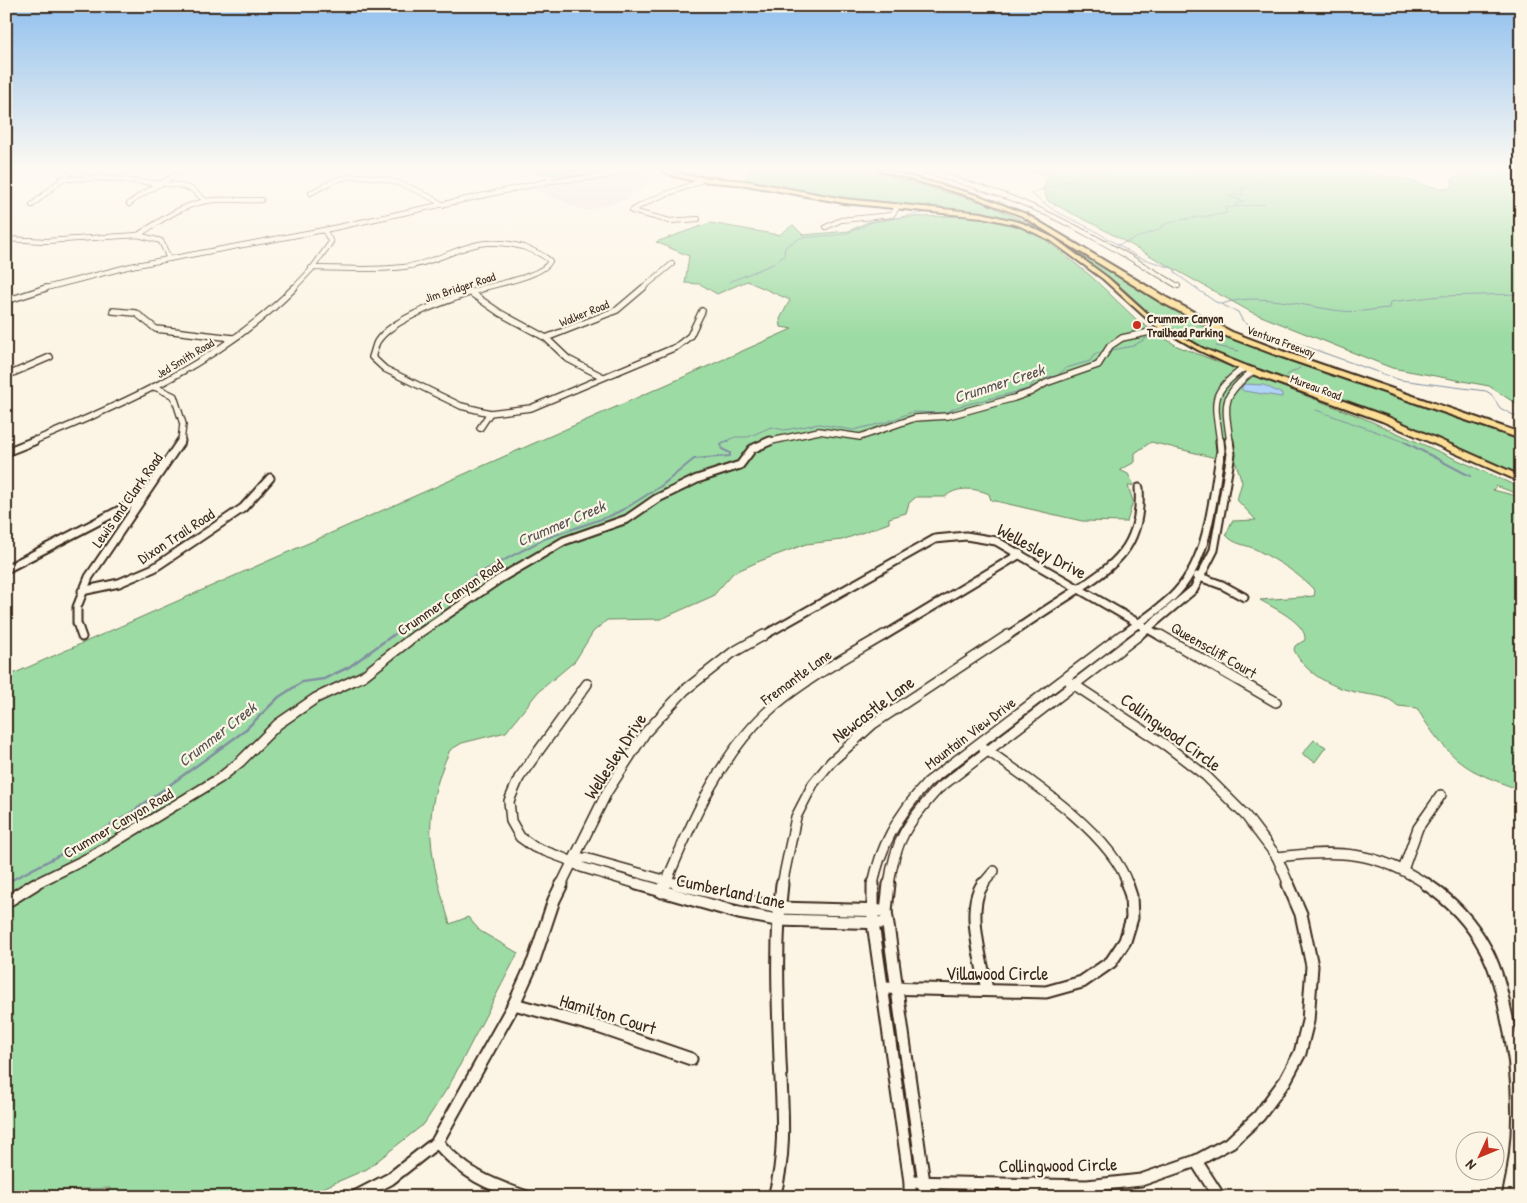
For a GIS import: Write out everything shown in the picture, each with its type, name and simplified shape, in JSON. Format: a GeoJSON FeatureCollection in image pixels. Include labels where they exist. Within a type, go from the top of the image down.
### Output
{"type":"FeatureCollection","features":[{"type":"Feature","properties":{"kind":"highway","name":"Ventura Freeway"},"geometry":{"type":"LineString","coordinates":[[1042,226],[1164,300],[1229,334],[1521,436]]}},
{"type":"Feature","properties":{"kind":"highway","name":"Ventura Freeway"},"geometry":{"type":"LineString","coordinates":[[1055,226],[1176,299],[1236,330],[1521,429]]}},
{"type":"Feature","properties":{"kind":"main road","name":"Mureau Road"},"geometry":{"type":"LineString","coordinates":[[1024,226],[1052,239],[1105,278],[1117,291],[1119,298],[1190,349],[1365,416],[1521,486]]}},
{"type":"Feature","properties":{"kind":"main road","name":"Mureau Road"},"geometry":{"type":"LineString","coordinates":[[1246,371],[1385,419],[1521,479]]}},
{"type":"Feature","properties":{"kind":"street"},"geometry":{"type":"LineString","coordinates":[[138,235],[152,226]]}},
{"type":"Feature","properties":{"kind":"street"},"geometry":{"type":"LineString","coordinates":[[6,301],[93,275],[342,226]]}},
{"type":"Feature","properties":{"kind":"street"},"geometry":{"type":"LineString","coordinates":[[1068,226],[1178,286]]}},
{"type":"Feature","properties":{"kind":"street","name":"Jed Smith Road"},"geometry":{"type":"LineString","coordinates":[[6,452],[155,388],[188,369],[233,338],[285,298],[311,268],[331,242],[324,230]]}},
{"type":"Feature","properties":{"kind":"street"},"geometry":{"type":"LineString","coordinates":[[6,239],[46,241],[138,235],[161,241],[169,259]]}},
{"type":"Feature","properties":{"kind":"street","name":"Jim Bridger Road"},"geometry":{"type":"LineString","coordinates":[[311,268],[382,268],[415,265],[468,245],[486,242],[504,243],[531,250],[541,254],[550,261],[548,266],[536,274],[419,311],[388,330],[374,343],[372,357],[385,369],[461,406],[490,413],[531,408],[682,344],[690,336],[697,316],[702,311]]}},
{"type":"Feature","properties":{"kind":"street","name":"Walker Road"},"geometry":{"type":"LineString","coordinates":[[546,338],[617,310],[670,268],[672,264]]}},
{"type":"Feature","properties":{"kind":"street"},"geometry":{"type":"LineString","coordinates":[[471,293],[500,314],[546,338],[563,356],[603,377]]}},
{"type":"Feature","properties":{"kind":"street"},"geometry":{"type":"LineString","coordinates":[[113,312],[136,313],[156,328],[166,331],[233,338]]}},
{"type":"Feature","properties":{"kind":"street","name":"Crummer Canyon Road"},"geometry":{"type":"LineString","coordinates":[[6,902],[37,883],[90,857],[220,778],[240,762],[278,724],[316,698],[364,676],[419,632],[552,546],[627,519],[656,499],[697,479],[740,465],[752,449],[773,440],[819,432],[860,437],[915,418],[961,413],[1031,392],[1046,383],[1098,365],[1106,350],[1130,335],[1160,329]]}},
{"type":"Feature","properties":{"kind":"street"},"geometry":{"type":"LineString","coordinates":[[6,376],[50,357]]}},
{"type":"Feature","properties":{"kind":"street","name":"Mountain View Drive"},"geometry":{"type":"LineString","coordinates":[[1069,682],[1138,622],[1172,597],[1191,574],[1203,546],[1221,451],[1216,397],[1223,384],[1246,371]]}},
{"type":"Feature","properties":{"kind":"street","name":"Mountain View Drive"},"geometry":{"type":"LineString","coordinates":[[910,1197],[910,1182],[873,924],[872,886],[879,856],[895,823],[911,800],[928,782],[983,747],[1069,682],[1148,628],[1194,589],[1214,550],[1231,454],[1224,412],[1226,399],[1246,371]]}},
{"type":"Feature","properties":{"kind":"street","name":"Lewis and Clark Road"},"geometry":{"type":"LineString","coordinates":[[82,637],[77,623],[77,607],[88,577],[181,444],[184,434],[183,424],[174,396],[155,388]]}},
{"type":"Feature","properties":{"kind":"street"},"geometry":{"type":"LineString","coordinates":[[480,428],[490,413]]}},
{"type":"Feature","properties":{"kind":"street","name":"Dixon Trail Road"},"geometry":{"type":"LineString","coordinates":[[82,591],[119,583],[154,568],[243,508],[270,478]]}},
{"type":"Feature","properties":{"kind":"street","name":"Newcastle Lane"},"geometry":{"type":"LineString","coordinates":[[774,1197],[784,1140],[776,968],[777,920],[790,832],[799,808],[820,774],[840,752],[873,724],[1110,568],[1131,542],[1141,500],[1140,488]]}},
{"type":"Feature","properties":{"kind":"street"},"geometry":{"type":"LineString","coordinates":[[6,569],[143,498]]}},
{"type":"Feature","properties":{"kind":"street","name":"Wellesley Drive"},"geometry":{"type":"LineString","coordinates":[[355,1197],[390,1179],[437,1142],[514,1004],[534,960],[554,900],[607,792],[645,733],[684,690],[732,653],[935,539],[953,535],[972,535],[996,541],[1138,622]]}},
{"type":"Feature","properties":{"kind":"street","name":"Fremantle Lane"},"geometry":{"type":"LineString","coordinates":[[662,892],[704,799],[722,767],[750,731],[780,702],[819,674],[1020,554]]}},
{"type":"Feature","properties":{"kind":"street"},"geometry":{"type":"LineString","coordinates":[[1191,574],[1222,585],[1244,597]]}},
{"type":"Feature","properties":{"kind":"street","name":"Queenscliff Court"},"geometry":{"type":"LineString","coordinates":[[1138,622],[1276,702]]}},
{"type":"Feature","properties":{"kind":"street","name":"Collingwood Circle"},"geometry":{"type":"LineString","coordinates":[[910,1182],[1034,1190],[1141,1180],[1196,1161],[1231,1142],[1259,1116],[1285,1081],[1300,1053],[1308,1021],[1312,966],[1300,914],[1277,857],[1246,816],[1206,776],[1166,746],[1069,682]]}},
{"type":"Feature","properties":{"kind":"street","name":"Cumberland Lane"},"geometry":{"type":"LineString","coordinates":[[587,684],[521,774],[508,800],[512,821],[519,837],[537,850],[573,861],[581,867],[662,892],[777,920],[887,923]]}},
{"type":"Feature","properties":{"kind":"street","name":"Mountain View Drive"},"geometry":{"type":"LineString","coordinates":[[926,1197],[926,1182],[895,988],[887,923],[886,911],[892,862],[912,818],[938,788],[983,747]]}},
{"type":"Feature","properties":{"kind":"street","name":"Villawood Circle"},"geometry":{"type":"LineString","coordinates":[[882,988],[1046,992],[1070,987],[1089,980],[1107,967],[1122,950],[1129,932],[1132,910],[1128,885],[1122,868],[1110,850],[1086,825],[983,747]]}},
{"type":"Feature","properties":{"kind":"street"},"geometry":{"type":"LineString","coordinates":[[1403,870],[1418,828],[1441,795]]}},
{"type":"Feature","properties":{"kind":"street"},"geometry":{"type":"LineString","coordinates":[[1277,857],[1328,851],[1363,855],[1403,870],[1444,897],[1468,921],[1485,947],[1499,981],[1513,1039],[1520,1108],[1516,1171],[1508,1197]]}},
{"type":"Feature","properties":{"kind":"street","name":"Cumberland Lane"},"geometry":{"type":"LineString","coordinates":[[573,861],[585,858],[666,882],[778,908],[886,911]]}},
{"type":"Feature","properties":{"kind":"street"},"geometry":{"type":"LineString","coordinates":[[987,990],[974,910],[978,892],[994,871]]}},
{"type":"Feature","properties":{"kind":"street","name":"Hamilton Court"},"geometry":{"type":"LineString","coordinates":[[514,1004],[598,1027],[691,1059]]}},
{"type":"Feature","properties":{"kind":"street"},"geometry":{"type":"LineString","coordinates":[[437,1142],[452,1160],[476,1179],[526,1197]]}},
{"type":"Feature","properties":{"kind":"street"},"geometry":{"type":"LineString","coordinates":[[1196,1161],[1219,1197]]}},
{"type":"Feature","properties":{"kind":"green space"},"geometry":{"type":"Polygon","coordinates":[[[701,226],[728,226],[779,235],[791,226],[794,226],[803,235],[849,231],[859,226],[1017,226],[1040,235],[1092,277],[1138,321],[1177,346],[1361,417],[1521,488],[1521,495],[1496,486],[1493,490],[1521,497],[1521,791],[1465,766],[1434,735],[1417,708],[1398,706],[1385,698],[1350,691],[1330,684],[1313,673],[1299,659],[1294,650],[1295,646],[1305,640],[1304,634],[1288,616],[1260,600],[1314,596],[1315,591],[1296,573],[1281,563],[1253,548],[1236,543],[1226,535],[1232,521],[1256,520],[1237,500],[1242,482],[1236,463],[1151,442],[1135,453],[1135,462],[1120,470],[1128,474],[1134,485],[1128,486],[1133,501],[1127,522],[1082,521],[991,500],[989,494],[972,489],[955,491],[945,497],[916,497],[909,503],[906,513],[889,518],[889,523],[842,540],[806,544],[760,561],[733,573],[713,596],[661,619],[607,620],[593,632],[575,661],[538,692],[506,732],[462,743],[450,750],[440,774],[434,796],[431,837],[437,878],[450,924],[468,917],[480,931],[518,953],[450,1084],[424,1124],[367,1169],[302,1197],[108,1197],[110,1188],[6,1193],[6,677],[792,329],[781,327],[780,319],[790,300],[747,281],[717,294],[700,284],[685,283],[689,256],[656,242],[701,226]]]}},
{"type":"Feature","properties":{"kind":"green space"},"geometry":{"type":"Polygon","coordinates":[[[1097,226],[1521,226],[1521,407],[1489,386],[1392,368],[1251,312],[1097,226]]]}},
{"type":"Feature","properties":{"kind":"green space"},"geometry":{"type":"Polygon","coordinates":[[[1080,252],[1200,323],[1270,353],[1521,440],[1521,477],[1331,396],[1240,365],[1197,344],[1158,321],[1118,284],[1074,254],[1080,252]]]}},
{"type":"Feature","properties":{"kind":"green space"},"geometry":{"type":"Polygon","coordinates":[[[1314,740],[1326,747],[1315,762],[1302,754],[1314,740]]]}},
{"type":"Feature","properties":{"kind":"water"},"geometry":{"type":"Polygon","coordinates":[[[1244,384],[1264,385],[1282,394],[1282,397],[1244,391],[1241,389],[1244,384]]]}},
{"type":"Feature","properties":{"kind":"waterway"},"geometry":{"type":"LineString","coordinates":[[729,282],[773,264],[784,256],[785,247],[800,238],[845,234],[863,226]]}},
{"type":"Feature","properties":{"kind":"waterway"},"geometry":{"type":"LineString","coordinates":[[1086,226],[1118,245]]}},
{"type":"Feature","properties":{"kind":"waterway"},"geometry":{"type":"LineString","coordinates":[[1118,245],[1163,226]]}},
{"type":"Feature","properties":{"kind":"waterway"},"geometry":{"type":"LineString","coordinates":[[1118,245],[1138,257],[1175,269],[1175,273],[1214,301],[1238,312],[1242,320],[1251,327],[1400,380],[1486,391],[1491,394],[1500,408],[1521,419]]}},
{"type":"Feature","properties":{"kind":"waterway"},"geometry":{"type":"LineString","coordinates":[[1222,304],[1236,300],[1266,299],[1354,312],[1389,308],[1390,302],[1440,296],[1521,294]]}},
{"type":"Feature","properties":{"kind":"waterway","name":"Crummer Creek"},"geometry":{"type":"LineString","coordinates":[[1108,351],[1133,346],[1147,338],[1158,336]]}},
{"type":"Feature","properties":{"kind":"waterway","name":"Crummer Creek"},"geometry":{"type":"LineString","coordinates":[[1216,346],[1239,351]]}},
{"type":"Feature","properties":{"kind":"waterway","name":"Crummer Creek"},"geometry":{"type":"LineString","coordinates":[[725,442],[735,437],[748,437],[771,427],[784,430],[819,424],[853,430],[887,422],[912,412],[944,413],[960,406],[1028,389],[1038,378],[1057,376],[1066,368],[1090,361],[1094,355],[1103,351]]}},
{"type":"Feature","properties":{"kind":"waterway"},"geometry":{"type":"LineString","coordinates":[[1287,375],[1300,368]]}},
{"type":"Feature","properties":{"kind":"waterway"},"geometry":{"type":"LineString","coordinates":[[1316,410],[1405,442]]}},
{"type":"Feature","properties":{"kind":"waterway","name":"Crummer Creek"},"geometry":{"type":"LineString","coordinates":[[391,637],[476,575],[544,539],[610,516],[626,508],[661,486],[694,459],[730,456],[730,453],[722,449],[721,444],[728,441]]}},
{"type":"Feature","properties":{"kind":"waterway"},"geometry":{"type":"LineString","coordinates":[[1405,442],[1470,476]]}},
{"type":"Feature","properties":{"kind":"waterway","name":"Crummer Creek"},"geometry":{"type":"LineString","coordinates":[[6,883],[75,847],[131,813],[243,732],[279,697],[302,682],[324,679],[349,667],[393,635]]}},
{"type":"Feature","properties":{"kind":"place","name":"Crummer Canyon Trailhead Parking"},"geometry":{"type":"Point","coordinates":[1137,325]}}]}
